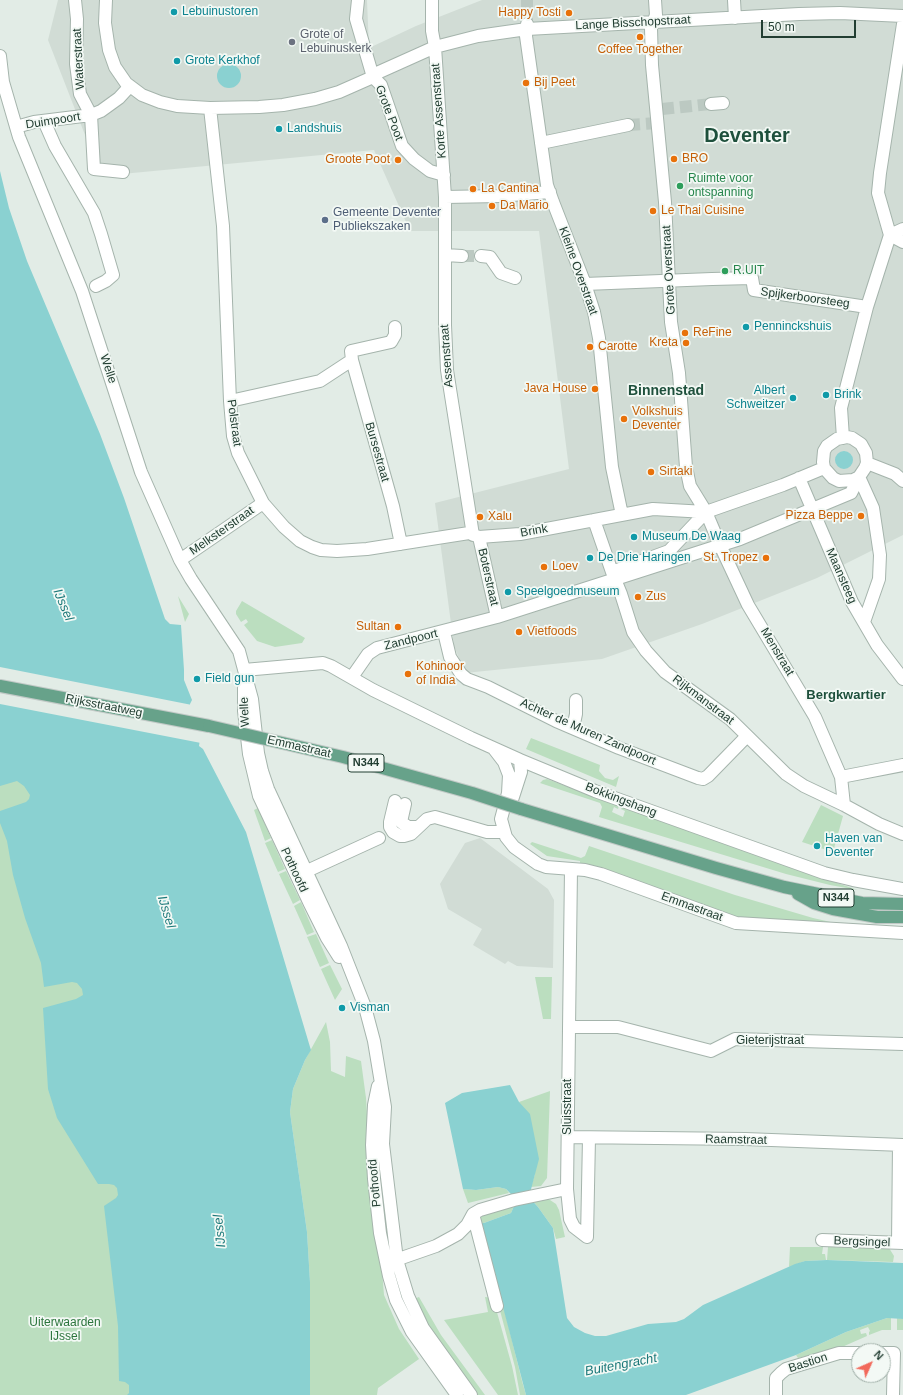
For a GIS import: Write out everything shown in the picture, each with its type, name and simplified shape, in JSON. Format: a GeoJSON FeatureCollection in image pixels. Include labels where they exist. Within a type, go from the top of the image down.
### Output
{"type":"FeatureCollection","features":[{"type":"Feature","properties":{"kind":"main road","name":"Rijksstraatweg"},"geometry":{"type":"LineString","coordinates":[[0,686],[209,726]]}},
{"type":"Feature","properties":{"kind":"main road","name":"Emmastraat"},"geometry":{"type":"LineString","coordinates":[[209,726],[343,757],[472,793],[708,866],[784,887],[862,903],[903,904]]}},
{"type":"Feature","properties":{"kind":"main road","name":"Emmastraat"},"geometry":{"type":"LineString","coordinates":[[784,887],[814,903],[833,909],[877,917],[903,918]]}},
{"type":"Feature","properties":{"kind":"street","name":"Waterstraat"},"geometry":{"type":"LineString","coordinates":[[76,0],[76,64],[80,94],[91,115]]}},
{"type":"Feature","properties":{"kind":"street"},"geometry":{"type":"LineString","coordinates":[[106,0],[105,23],[110,55],[118,72],[130,86],[142,95],[160,102],[177,106],[210,108],[259,107],[304,101],[339,92],[373,77]]}},
{"type":"Feature","properties":{"kind":"street","name":"Grote Poot"},"geometry":{"type":"LineString","coordinates":[[358,0],[356,19],[373,77],[381,85],[402,146],[414,159],[430,171],[444,175]]}},
{"type":"Feature","properties":{"kind":"street","name":"Korte Assenstraat"},"geometry":{"type":"LineString","coordinates":[[432,0],[432,31],[435,47],[444,175]]}},
{"type":"Feature","properties":{"kind":"street","name":"Grote Overstraat"},"geometry":{"type":"LineString","coordinates":[[655,0],[656,15],[651,28],[659,110],[671,322],[678,373],[686,467],[690,486],[706,512]]}},
{"type":"Feature","properties":{"kind":"street"},"geometry":{"type":"LineString","coordinates":[[734,0],[735,18]]}},
{"type":"Feature","properties":{"kind":"street","name":"Lange Bisschopstraat"},"geometry":{"type":"LineString","coordinates":[[373,77],[377,73],[435,47],[527,26],[654,23],[840,13],[903,16]]}},
{"type":"Feature","properties":{"kind":"street"},"geometry":{"type":"LineString","coordinates":[[844,438],[840,408],[867,307],[890,235],[878,193],[903,24]]}},
{"type":"Feature","properties":{"kind":"street","name":"Kleine Overstraat"},"geometry":{"type":"LineString","coordinates":[[527,26],[526,36],[541,142],[550,192],[594,312],[599,338],[612,467],[622,515]]}},
{"type":"Feature","properties":{"kind":"street","name":"Welle"},"geometry":{"type":"LineString","coordinates":[[0,56],[4,82],[16,127],[82,291],[141,472],[180,560],[239,651],[244,670],[244,711],[253,753]]}},
{"type":"Feature","properties":{"kind":"street"},"geometry":{"type":"LineString","coordinates":[[123,172],[94,169],[91,115],[110,106],[130,86]]}},
{"type":"Feature","properties":{"kind":"street"},"geometry":{"type":"LineString","coordinates":[[711,104],[723,103]]}},
{"type":"Feature","properties":{"kind":"street","name":"Polstraat"},"geometry":{"type":"LineString","coordinates":[[210,108],[223,226],[230,401],[234,436],[238,453],[263,503],[284,527],[300,541],[312,548],[321,550],[337,551],[367,549],[469,533],[476,536]]}},
{"type":"Feature","properties":{"kind":"street","name":"Duimpoort"},"geometry":{"type":"LineString","coordinates":[[16,127],[34,122],[91,115]]}},
{"type":"Feature","properties":{"kind":"street"},"geometry":{"type":"LineString","coordinates":[[44,121],[55,146],[94,213],[101,234],[112,275],[106,281],[96,286]]}},
{"type":"Feature","properties":{"kind":"street"},"geometry":{"type":"LineString","coordinates":[[541,142],[628,125]]}},
{"type":"Feature","properties":{"kind":"street","name":"Assenstraat"},"geometry":{"type":"LineString","coordinates":[[444,175],[445,325],[447,370],[476,536]]}},
{"type":"Feature","properties":{"kind":"street"},"geometry":{"type":"LineString","coordinates":[[445,197],[499,196],[550,192]]}},
{"type":"Feature","properties":{"kind":"street"},"geometry":{"type":"LineString","coordinates":[[890,235],[903,229]]}},
{"type":"Feature","properties":{"kind":"street"},"geometry":{"type":"LineString","coordinates":[[890,235],[903,242]]}},
{"type":"Feature","properties":{"kind":"street"},"geometry":{"type":"LineString","coordinates":[[445,255],[462,256]]}},
{"type":"Feature","properties":{"kind":"street"},"geometry":{"type":"LineString","coordinates":[[481,256],[490,257],[501,273],[515,278]]}},
{"type":"Feature","properties":{"kind":"street","name":"Spijkerboorsteeg"},"geometry":{"type":"LineString","coordinates":[[585,284],[752,278],[754,290],[867,307]]}},
{"type":"Feature","properties":{"kind":"street"},"geometry":{"type":"LineString","coordinates":[[230,401],[320,381],[352,360],[351,351],[391,342],[395,335],[395,327]]}},
{"type":"Feature","properties":{"kind":"street","name":"Bursestraat"},"geometry":{"type":"LineString","coordinates":[[352,360],[401,544]]}},
{"type":"Feature","properties":{"kind":"street"},"geometry":{"type":"LineString","coordinates":[[864,622],[879,579],[880,554],[873,508],[859,477],[853,480],[839,481],[833,478],[824,468],[823,456],[827,446],[837,439],[852,438],[861,444],[866,453],[867,463],[902,477]]}},
{"type":"Feature","properties":{"kind":"street","name":"Brink"},"geometry":{"type":"LineString","coordinates":[[497,617],[613,576],[721,541],[740,539],[851,492],[867,463]]}},
{"type":"Feature","properties":{"kind":"street","name":"Brink"},"geometry":{"type":"LineString","coordinates":[[476,536],[520,534],[653,509],[706,512],[824,468]]}},
{"type":"Feature","properties":{"kind":"street"},"geometry":{"type":"LineString","coordinates":[[800,478],[812,509]]}},
{"type":"Feature","properties":{"kind":"street","name":"Melksterstraat"},"geometry":{"type":"LineString","coordinates":[[180,560],[263,503]]}},
{"type":"Feature","properties":{"kind":"street","name":"Maansteeg"},"geometry":{"type":"LineString","coordinates":[[812,509],[849,595],[878,645],[903,679]]}},
{"type":"Feature","properties":{"kind":"street"},"geometry":{"type":"LineString","coordinates":[[706,512],[721,541]]}},
{"type":"Feature","properties":{"kind":"street","name":"Brink"},"geometry":{"type":"LineString","coordinates":[[613,576],[668,551],[706,512]]}},
{"type":"Feature","properties":{"kind":"street"},"geometry":{"type":"LineString","coordinates":[[594,520],[613,576]]}},
{"type":"Feature","properties":{"kind":"street","name":"Boterstraat"},"geometry":{"type":"LineString","coordinates":[[476,536],[497,617]]}},
{"type":"Feature","properties":{"kind":"street","name":"Menstraat"},"geometry":{"type":"LineString","coordinates":[[721,541],[748,605],[815,717],[841,777],[844,805]]}},
{"type":"Feature","properties":{"kind":"street","name":"Rijkmanstraat"},"geometry":{"type":"LineString","coordinates":[[613,576],[633,632],[646,651],[665,672],[730,719],[786,774],[804,786],[879,824],[903,834]]}},
{"type":"Feature","properties":{"kind":"street","name":"Zandpoort"},"geometry":{"type":"LineString","coordinates":[[352,677],[368,654],[377,648],[444,632],[497,617]]}},
{"type":"Feature","properties":{"kind":"street","name":"Achter de Muren Zandpoort"},"geometry":{"type":"LineString","coordinates":[[444,632],[450,657],[466,679],[488,687],[573,728],[619,748],[701,779],[708,776],[747,736]]}},
{"type":"Feature","properties":{"kind":"street"},"geometry":{"type":"LineString","coordinates":[[244,670],[323,663],[337,668],[352,677]]}},
{"type":"Feature","properties":{"kind":"street","name":"Bokkingshang"},"geometry":{"type":"LineString","coordinates":[[352,677],[373,690],[493,748],[595,791],[824,873],[903,889]]}},
{"type":"Feature","properties":{"kind":"street"},"geometry":{"type":"LineString","coordinates":[[573,728],[576,714],[576,700]]}},
{"type":"Feature","properties":{"kind":"street"},"geometry":{"type":"LineString","coordinates":[[493,748],[504,762],[509,775],[508,793],[501,819],[504,829]]}},
{"type":"Feature","properties":{"kind":"street","name":"Pothoofd"},"geometry":{"type":"LineString","coordinates":[[253,753],[340,946],[364,1008],[374,1041],[380,1079],[374,1105],[372,1145],[380,1233],[415,1313],[427,1334],[472,1395]]}},
{"type":"Feature","properties":{"kind":"street","name":"Pothoofd"},"geometry":{"type":"LineString","coordinates":[[253,753],[259,796],[327,938],[353,980]]}},
{"type":"Feature","properties":{"kind":"street"},"geometry":{"type":"LineString","coordinates":[[504,829],[521,772],[520,760]]}},
{"type":"Feature","properties":{"kind":"street"},"geometry":{"type":"LineString","coordinates":[[841,777],[903,765]]}},
{"type":"Feature","properties":{"kind":"street"},"geometry":{"type":"LineString","coordinates":[[400,802],[390,822],[390,827],[393,832],[400,836],[412,834],[427,819],[435,817],[487,832],[504,829]]}},
{"type":"Feature","properties":{"kind":"street","name":"Emmastraat"},"geometry":{"type":"LineString","coordinates":[[504,829],[511,845],[538,864],[546,867],[585,870],[601,874],[736,923],[903,934]]}},
{"type":"Feature","properties":{"kind":"street"},"geometry":{"type":"LineString","coordinates":[[307,871],[379,838]]}},
{"type":"Feature","properties":{"kind":"street","name":"Sluisstraat"},"geometry":{"type":"LineString","coordinates":[[571,869],[567,1189],[570,1219],[574,1227],[587,1237],[589,1138]]}},
{"type":"Feature","properties":{"kind":"street"},"geometry":{"type":"LineString","coordinates":[[877,917],[885,911],[889,904],[888,894],[881,884]]}},
{"type":"Feature","properties":{"kind":"street","name":"Gieterijstraat"},"geometry":{"type":"LineString","coordinates":[[570,1027],[618,1027],[711,1051],[735,1039],[903,1044]]}},
{"type":"Feature","properties":{"kind":"street","name":"Raamstraat"},"geometry":{"type":"LineString","coordinates":[[568,1137],[745,1139],[901,1145]]}},
{"type":"Feature","properties":{"kind":"street"},"geometry":{"type":"LineString","coordinates":[[900,1243],[901,1145]]}},
{"type":"Feature","properties":{"kind":"street"},"geometry":{"type":"LineString","coordinates":[[391,1261],[436,1246],[458,1234],[467,1226],[473,1214],[480,1210],[532,1195],[567,1189]]}},
{"type":"Feature","properties":{"kind":"street"},"geometry":{"type":"LineString","coordinates":[[473,1214],[498,1306]]}},
{"type":"Feature","properties":{"kind":"street","name":"Bergsingel"},"geometry":{"type":"LineString","coordinates":[[822,1240],[900,1243]]}},
{"type":"Feature","properties":{"kind":"street","name":"Pothoofd"},"geometry":{"type":"LineString","coordinates":[[391,1261],[396,1300],[412,1332],[457,1395]]}},
{"type":"Feature","properties":{"kind":"street","name":"Bastion"},"geometry":{"type":"LineString","coordinates":[[776,1395],[776,1378],[786,1368],[839,1353],[851,1353]]}},
{"type":"Feature","properties":{"kind":"street"},"geometry":{"type":"LineString","coordinates":[[891,1378],[893,1395]]}},
{"type":"Feature","properties":{"kind":"street"},"geometry":{"type":"LineString","coordinates":[[438,1382],[447,1395]]}},
{"type":"Feature","properties":{"kind":"shaded area"},"geometry":{"type":"Polygon","coordinates":[[[58,0],[367,0],[369,48],[416,26],[482,0],[903,0],[903,535],[817,578],[702,624],[602,659],[465,673],[454,646],[435,503],[569,469],[539,231],[410,231],[374,150],[101,176],[48,40],[58,0]]]}},
{"type":"Feature","properties":{"kind":"shaded area"},"geometry":{"type":"Polygon","coordinates":[[[480,838],[548,889],[554,900],[553,968],[517,966],[508,961],[505,964],[473,945],[482,929],[448,909],[440,884],[465,843],[480,838]]]}},
{"type":"Feature","properties":{"kind":"green space"},"geometry":{"type":"Polygon","coordinates":[[[178,596],[189,614],[185,622],[178,596]]]}},
{"type":"Feature","properties":{"kind":"green space"},"geometry":{"type":"Polygon","coordinates":[[[242,601],[305,638],[302,643],[275,647],[257,641],[244,625],[248,622],[246,619],[241,622],[236,614],[236,611],[242,601]]]}},
{"type":"Feature","properties":{"kind":"green space"},"geometry":{"type":"Polygon","coordinates":[[[531,738],[600,765],[599,771],[605,778],[613,780],[619,776],[616,787],[526,749],[531,738]]]}},
{"type":"Feature","properties":{"kind":"green space","name":"Uiterwaarden IJssel"},"geometry":{"type":"Polygon","coordinates":[[[0,744],[32,794],[88,990],[122,1192],[131,1395],[0,1395],[0,744]]]}},
{"type":"Feature","properties":{"kind":"green space"},"geometry":{"type":"Polygon","coordinates":[[[547,779],[619,806],[618,809],[614,807],[612,812],[623,817],[625,811],[621,809],[622,807],[858,890],[786,874],[599,817],[602,807],[600,803],[540,783],[547,779]]]}},
{"type":"Feature","properties":{"kind":"green space"},"geometry":{"type":"Polygon","coordinates":[[[821,805],[843,816],[833,852],[802,842],[821,805]]]}},
{"type":"Feature","properties":{"kind":"green space"},"geometry":{"type":"Polygon","coordinates":[[[258,808],[271,838],[265,841],[254,810],[258,808]]]}},
{"type":"Feature","properties":{"kind":"green space"},"geometry":{"type":"Polygon","coordinates":[[[272,840],[285,869],[278,872],[265,843],[272,840]]]}},
{"type":"Feature","properties":{"kind":"green space"},"geometry":{"type":"Polygon","coordinates":[[[532,842],[581,858],[585,856],[589,846],[735,895],[835,923],[835,925],[739,919],[580,864],[580,861],[547,856],[530,844],[532,842]]]}},
{"type":"Feature","properties":{"kind":"green space"},"geometry":{"type":"Polygon","coordinates":[[[286,871],[300,900],[293,904],[279,874],[286,871]]]}},
{"type":"Feature","properties":{"kind":"green space"},"geometry":{"type":"Polygon","coordinates":[[[301,902],[314,932],[307,935],[294,906],[301,902]]]}},
{"type":"Feature","properties":{"kind":"green space"},"geometry":{"type":"Polygon","coordinates":[[[316,934],[329,963],[320,967],[307,937],[316,934]]]}},
{"type":"Feature","properties":{"kind":"green space"},"geometry":{"type":"Polygon","coordinates":[[[330,965],[342,989],[335,1000],[321,969],[330,965]]]}},
{"type":"Feature","properties":{"kind":"green space"},"geometry":{"type":"Polygon","coordinates":[[[535,977],[552,977],[551,1019],[543,1019],[535,977]]]}},
{"type":"Feature","properties":{"kind":"green space"},"geometry":{"type":"Polygon","coordinates":[[[326,1022],[330,1042],[331,1071],[345,1077],[346,1056],[361,1061],[366,1098],[373,1212],[381,1258],[384,1295],[399,1329],[419,1359],[378,1388],[377,1395],[310,1395],[310,1282],[307,1232],[290,1112],[293,1089],[305,1060],[326,1022]]]}},
{"type":"Feature","properties":{"kind":"green space"},"geometry":{"type":"Polygon","coordinates":[[[550,1091],[547,1178],[541,1186],[531,1187],[535,1174],[519,1102],[550,1091]]]}},
{"type":"Feature","properties":{"kind":"green space"},"geometry":{"type":"Polygon","coordinates":[[[498,1187],[506,1189],[509,1193],[468,1203],[463,1189],[476,1190],[498,1187]]]}},
{"type":"Feature","properties":{"kind":"green space"},"geometry":{"type":"Polygon","coordinates":[[[544,1198],[556,1204],[559,1210],[565,1237],[556,1239],[553,1228],[533,1201],[544,1198]]]}},
{"type":"Feature","properties":{"kind":"green space"},"geometry":{"type":"Polygon","coordinates":[[[514,1206],[511,1213],[481,1223],[479,1215],[514,1206]]]}},
{"type":"Feature","properties":{"kind":"green space"},"geometry":{"type":"Polygon","coordinates":[[[790,1247],[823,1247],[822,1254],[825,1254],[826,1260],[805,1261],[789,1267],[790,1247]]]}},
{"type":"Feature","properties":{"kind":"green space"},"geometry":{"type":"Polygon","coordinates":[[[828,1247],[889,1248],[894,1256],[893,1262],[827,1260],[828,1247]]]}},
{"type":"Feature","properties":{"kind":"green space"},"geometry":{"type":"Polygon","coordinates":[[[419,1297],[441,1335],[485,1395],[478,1395],[436,1337],[424,1319],[414,1299],[419,1297]]]}},
{"type":"Feature","properties":{"kind":"green space"},"geometry":{"type":"Polygon","coordinates":[[[485,1297],[493,1298],[512,1366],[518,1395],[498,1395],[444,1320],[488,1312],[485,1297]]]}},
{"type":"Feature","properties":{"kind":"green space"},"geometry":{"type":"Polygon","coordinates":[[[502,1300],[526,1395],[520,1395],[515,1367],[498,1303],[502,1300]]]}},
{"type":"Feature","properties":{"kind":"green space"},"geometry":{"type":"Polygon","coordinates":[[[891,1318],[891,1330],[882,1330],[869,1335],[870,1331],[868,1327],[860,1330],[861,1334],[866,1333],[867,1336],[842,1347],[798,1358],[796,1355],[846,1332],[891,1318]]]}},
{"type":"Feature","properties":{"kind":"green space"},"geometry":{"type":"Polygon","coordinates":[[[897,1318],[903,1319],[903,1330],[897,1330],[897,1318]]]}},
{"type":"Feature","properties":{"kind":"water"},"geometry":{"type":"Polygon","coordinates":[[[229,64],[237,68],[241,76],[237,84],[229,88],[221,84],[217,76],[221,68],[229,64]]]}},
{"type":"Feature","properties":{"kind":"water","name":"IJssel"},"geometry":{"type":"Polygon","coordinates":[[[0,171],[9,208],[27,261],[100,434],[124,498],[165,619],[170,624],[181,625],[184,680],[192,700],[190,707],[198,722],[202,726],[199,746],[203,749],[246,832],[311,1050],[305,1060],[293,1089],[290,1112],[307,1232],[310,1282],[310,1395],[127,1395],[129,1393],[129,1385],[125,1382],[119,1381],[118,1326],[104,1206],[116,1198],[118,1195],[117,1188],[114,1185],[98,1184],[57,1118],[48,1089],[43,1008],[76,999],[83,995],[82,989],[77,983],[72,982],[44,987],[41,963],[25,918],[13,875],[7,841],[0,823],[0,811],[26,802],[30,795],[24,786],[17,781],[0,786],[0,171]]]}},
{"type":"Feature","properties":{"kind":"water"},"geometry":{"type":"Polygon","coordinates":[[[844,451],[850,454],[853,460],[850,466],[844,469],[838,466],[835,460],[838,454],[844,451]]]}},
{"type":"Feature","properties":{"kind":"water","name":"Buitengracht"},"geometry":{"type":"Polygon","coordinates":[[[510,1085],[519,1102],[530,1114],[539,1159],[529,1197],[553,1228],[567,1318],[574,1327],[595,1336],[606,1336],[648,1324],[676,1322],[684,1319],[703,1305],[795,1264],[805,1261],[827,1260],[903,1263],[903,1319],[887,1318],[846,1332],[796,1355],[686,1395],[526,1395],[481,1223],[511,1213],[515,1198],[506,1189],[498,1187],[476,1190],[463,1189],[445,1103],[462,1093],[510,1085]]]}},
{"type":"Feature","properties":{"kind":"pier"},"geometry":{"type":"Polygon","coordinates":[[[0,667],[192,705],[194,708],[201,710],[199,723],[204,727],[201,743],[0,704],[0,667]]]}},
{"type":"Feature","properties":{"kind":"tunnel"},"geometry":{"type":"LineString","coordinates":[[527,0],[527,24]]}},
{"type":"Feature","properties":{"kind":"tunnel"},"geometry":{"type":"LineString","coordinates":[[662,109],[711,104]]}},
{"type":"Feature","properties":{"kind":"tunnel"},"geometry":{"type":"LineString","coordinates":[[628,125],[658,123]]}},
{"type":"Feature","properties":{"kind":"tunnel"},"geometry":{"type":"LineString","coordinates":[[462,256],[481,256]]}},
{"type":"Feature","properties":{"kind":"place","name":"Lebuinustoren"},"geometry":{"type":"Point","coordinates":[174,12]}},
{"type":"Feature","properties":{"kind":"place","name":"Happy Tosti"},"geometry":{"type":"Point","coordinates":[569,13]}},
{"type":"Feature","properties":{"kind":"place","name":"Coffee Together"},"geometry":{"type":"Point","coordinates":[640,37]}},
{"type":"Feature","properties":{"kind":"place","name":"Grote of Lebuinuskerk"},"geometry":{"type":"Point","coordinates":[292,42]}},
{"type":"Feature","properties":{"kind":"place","name":"Grote Kerkhof"},"geometry":{"type":"Point","coordinates":[177,61]}},
{"type":"Feature","properties":{"kind":"place","name":"Bij Peet"},"geometry":{"type":"Point","coordinates":[526,83]}},
{"type":"Feature","properties":{"kind":"place","name":"Landshuis"},"geometry":{"type":"Point","coordinates":[279,129]}},
{"type":"Feature","properties":{"kind":"place","name":"BRO"},"geometry":{"type":"Point","coordinates":[674,159]}},
{"type":"Feature","properties":{"kind":"place","name":"Groote Poot"},"geometry":{"type":"Point","coordinates":[398,160]}},
{"type":"Feature","properties":{"kind":"place","name":"Ruimte voor ontspanning"},"geometry":{"type":"Point","coordinates":[680,186]}},
{"type":"Feature","properties":{"kind":"place","name":"La Cantina"},"geometry":{"type":"Point","coordinates":[473,189]}},
{"type":"Feature","properties":{"kind":"place","name":"Da Mario"},"geometry":{"type":"Point","coordinates":[492,206]}},
{"type":"Feature","properties":{"kind":"place","name":"Le Thai Cuisine"},"geometry":{"type":"Point","coordinates":[653,211]}},
{"type":"Feature","properties":{"kind":"place","name":"Gemeente Deventer Publiekszaken"},"geometry":{"type":"Point","coordinates":[325,220]}},
{"type":"Feature","properties":{"kind":"place","name":"R.UIT"},"geometry":{"type":"Point","coordinates":[725,271]}},
{"type":"Feature","properties":{"kind":"place","name":"Penninckshuis"},"geometry":{"type":"Point","coordinates":[746,327]}},
{"type":"Feature","properties":{"kind":"place","name":"ReFine"},"geometry":{"type":"Point","coordinates":[685,333]}},
{"type":"Feature","properties":{"kind":"place","name":"Kreta"},"geometry":{"type":"Point","coordinates":[686,343]}},
{"type":"Feature","properties":{"kind":"place","name":"Carotte"},"geometry":{"type":"Point","coordinates":[590,347]}},
{"type":"Feature","properties":{"kind":"place","name":"Java House"},"geometry":{"type":"Point","coordinates":[595,389]}},
{"type":"Feature","properties":{"kind":"place","name":"Brink"},"geometry":{"type":"Point","coordinates":[826,395]}},
{"type":"Feature","properties":{"kind":"place","name":"Albert Schweitzer"},"geometry":{"type":"Point","coordinates":[793,398]}},
{"type":"Feature","properties":{"kind":"place","name":"Volkshuis Deventer"},"geometry":{"type":"Point","coordinates":[624,419]}},
{"type":"Feature","properties":{"kind":"place","name":"Sirtaki"},"geometry":{"type":"Point","coordinates":[651,472]}},
{"type":"Feature","properties":{"kind":"place","name":"Pizza Beppe"},"geometry":{"type":"Point","coordinates":[861,516]}},
{"type":"Feature","properties":{"kind":"place","name":"Xalu"},"geometry":{"type":"Point","coordinates":[480,517]}},
{"type":"Feature","properties":{"kind":"place","name":"Museum De Waag"},"geometry":{"type":"Point","coordinates":[634,537]}},
{"type":"Feature","properties":{"kind":"place","name":"De Drie Haringen"},"geometry":{"type":"Point","coordinates":[590,558]}},
{"type":"Feature","properties":{"kind":"place","name":"St. Tropez"},"geometry":{"type":"Point","coordinates":[766,558]}},
{"type":"Feature","properties":{"kind":"place","name":"Loev"},"geometry":{"type":"Point","coordinates":[544,567]}},
{"type":"Feature","properties":{"kind":"place","name":"Speelgoedmuseum"},"geometry":{"type":"Point","coordinates":[508,592]}},
{"type":"Feature","properties":{"kind":"place","name":"Zus"},"geometry":{"type":"Point","coordinates":[638,597]}},
{"type":"Feature","properties":{"kind":"place","name":"Sultan"},"geometry":{"type":"Point","coordinates":[398,627]}},
{"type":"Feature","properties":{"kind":"place","name":"Vietfoods"},"geometry":{"type":"Point","coordinates":[519,632]}},
{"type":"Feature","properties":{"kind":"place","name":"Kohinoor of India"},"geometry":{"type":"Point","coordinates":[408,674]}},
{"type":"Feature","properties":{"kind":"place","name":"Field gun"},"geometry":{"type":"Point","coordinates":[197,679]}},
{"type":"Feature","properties":{"kind":"place","name":"Haven van Deventer"},"geometry":{"type":"Point","coordinates":[817,846]}},
{"type":"Feature","properties":{"kind":"place","name":"Visman"},"geometry":{"type":"Point","coordinates":[342,1008]}},
{"type":"Feature","properties":{"kind":"district","name":"Deventer"},"geometry":{"type":"Point","coordinates":[747,136]}},
{"type":"Feature","properties":{"kind":"district","name":"Binnenstad"},"geometry":{"type":"Point","coordinates":[666,391]}},
{"type":"Feature","properties":{"kind":"district","name":"Bergkwartier"},"geometry":{"type":"Point","coordinates":[846,695]}}]}
